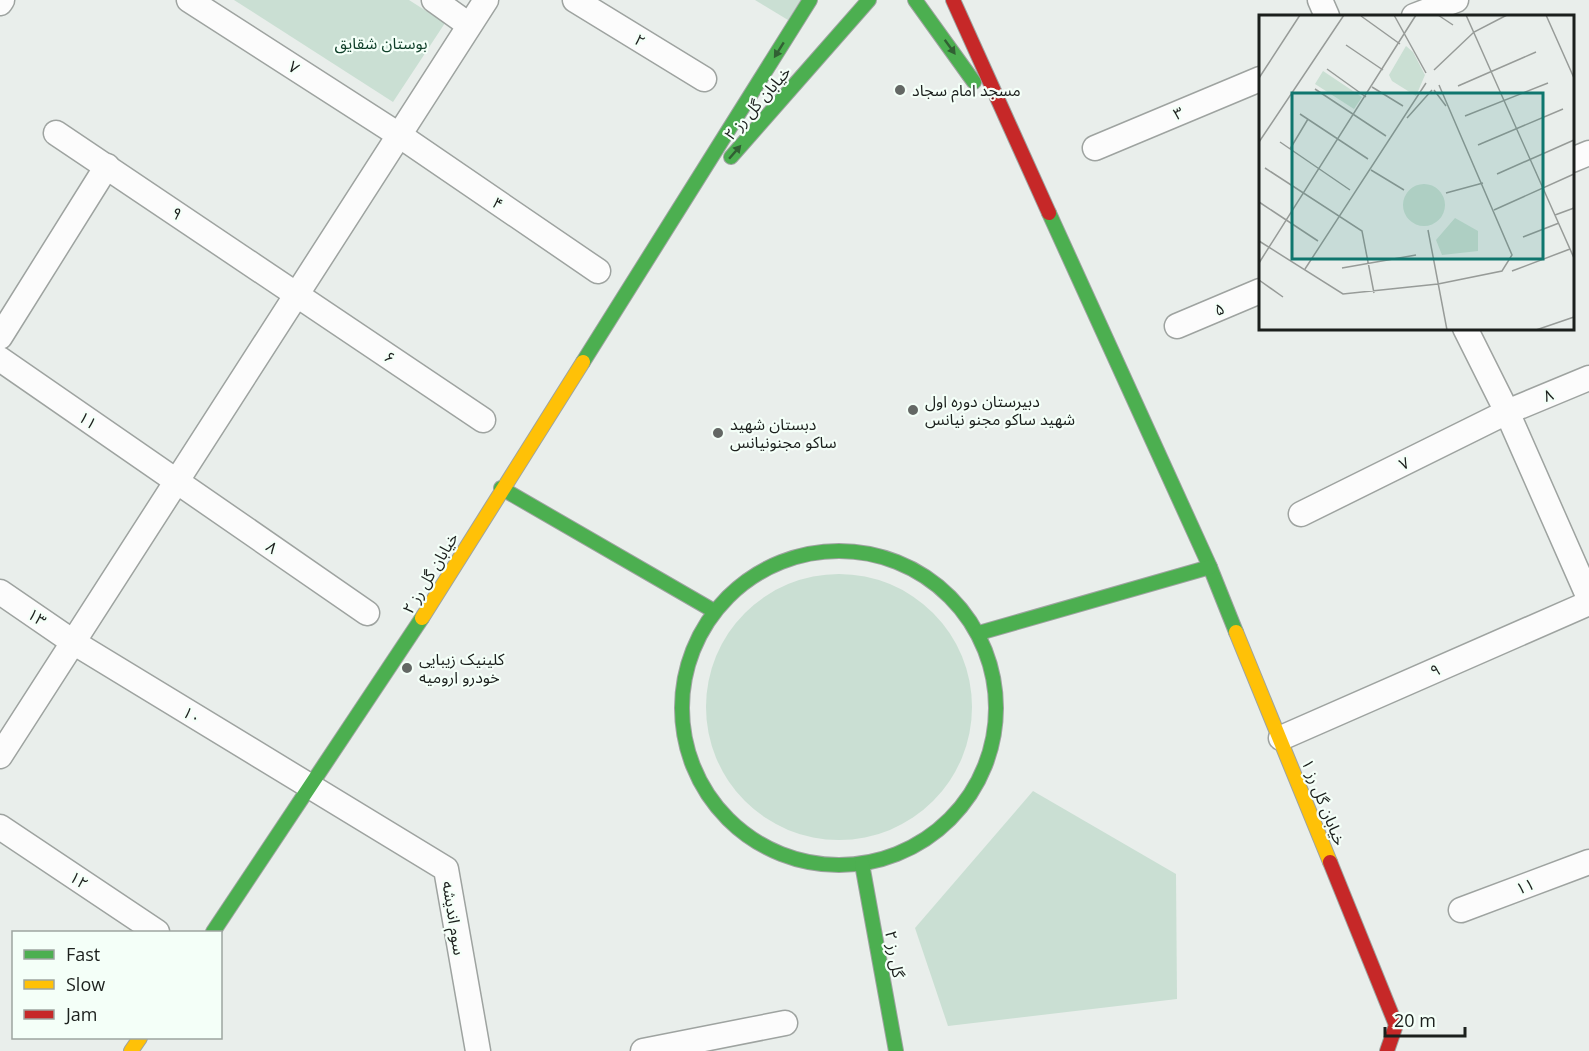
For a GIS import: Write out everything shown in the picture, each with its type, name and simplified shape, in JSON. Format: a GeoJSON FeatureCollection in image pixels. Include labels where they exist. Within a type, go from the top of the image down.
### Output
{"type":"FeatureCollection","features":[{"type":"Feature","properties":{"kind":"street","name":"۷"},"geometry":{"type":"LineString","coordinates":[[189,0],[399,135]]}},
{"type":"Feature","properties":{"kind":"street"},"geometry":{"type":"LineString","coordinates":[[434,0],[469,25]]}},
{"type":"Feature","properties":{"kind":"street"},"geometry":{"type":"LineString","coordinates":[[0,756],[486,0]]}},
{"type":"Feature","properties":{"kind":"street","name":"۲"},"geometry":{"type":"LineString","coordinates":[[575,0],[704,79]]}},
{"type":"Feature","properties":{"kind":"street","name":"خیابان گل رز ۲"},"geometry":{"type":"LineString","coordinates":[[214,931],[409,639],[501,488],[669,228],[810,0]]}},
{"type":"Feature","properties":{"kind":"street","name":"خیابان گل رز ۲"},"geometry":{"type":"LineString","coordinates":[[669,228],[869,0]]}},
{"type":"Feature","properties":{"kind":"street"},"geometry":{"type":"LineString","coordinates":[[915,0],[1019,144]]}},
{"type":"Feature","properties":{"kind":"street"},"geometry":{"type":"LineString","coordinates":[[953,0],[1019,144]]}},
{"type":"Feature","properties":{"kind":"street"},"geometry":{"type":"LineString","coordinates":[[1320,0],[1327,15]]}},
{"type":"Feature","properties":{"kind":"street"},"geometry":{"type":"LineString","coordinates":[[1417,15],[1456,0]]}},
{"type":"Feature","properties":{"kind":"street","name":"۳"},"geometry":{"type":"LineString","coordinates":[[1095,148],[1259,79]]}},
{"type":"Feature","properties":{"kind":"street","name":"۹"},"geometry":{"type":"LineString","coordinates":[[56,133],[297,294]]}},
{"type":"Feature","properties":{"kind":"street","name":"۴"},"geometry":{"type":"LineString","coordinates":[[399,135],[598,271]]}},
{"type":"Feature","properties":{"kind":"street","name":"خیابان گل رز ۱"},"geometry":{"type":"LineString","coordinates":[[1019,144],[1210,567],[1281,738],[1396,1025],[1387,1051]]}},
{"type":"Feature","properties":{"kind":"street"},"geometry":{"type":"LineString","coordinates":[[1574,159],[1589,153]]}},
{"type":"Feature","properties":{"kind":"street"},"geometry":{"type":"LineString","coordinates":[[0,337],[107,166]]}},
{"type":"Feature","properties":{"kind":"street","name":"۵"},"geometry":{"type":"LineString","coordinates":[[1177,326],[1259,291]]}},
{"type":"Feature","properties":{"kind":"street","name":"۶"},"geometry":{"type":"LineString","coordinates":[[297,294],[483,420]]}},
{"type":"Feature","properties":{"kind":"street"},"geometry":{"type":"LineString","coordinates":[[1466,330],[1507,412],[1589,598]]}},
{"type":"Feature","properties":{"kind":"street","name":"۱۱"},"geometry":{"type":"LineString","coordinates":[[0,359],[177,481]]}},
{"type":"Feature","properties":{"kind":"street","name":"۸"},"geometry":{"type":"LineString","coordinates":[[1507,412],[1589,378]]}},
{"type":"Feature","properties":{"kind":"street","name":"۷"},"geometry":{"type":"LineString","coordinates":[[1301,514],[1507,412]]}},
{"type":"Feature","properties":{"kind":"street","name":"۸"},"geometry":{"type":"LineString","coordinates":[[177,481],[368,613]]}},
{"type":"Feature","properties":{"kind":"street"},"geometry":{"type":"LineString","coordinates":[[501,488],[714,611]]}},
{"type":"Feature","properties":{"kind":"street"},"geometry":{"type":"LineString","coordinates":[[853,551],[903,564],[921,575],[947,592],[979,633],[995,683],[995,732],[980,780],[950,820],[910,849],[862,864],[817,864],[774,851],[735,827],[704,790],[686,747],[681,699],[691,653],[714,611],[753,576],[800,555],[853,551]]}},
{"type":"Feature","properties":{"kind":"street"},"geometry":{"type":"LineString","coordinates":[[979,633],[1210,567]]}},
{"type":"Feature","properties":{"kind":"street","name":"۱۳"},"geometry":{"type":"LineString","coordinates":[[0,592],[73,642]]}},
{"type":"Feature","properties":{"kind":"street","name":"۹"},"geometry":{"type":"LineString","coordinates":[[1281,738],[1589,603]]}},
{"type":"Feature","properties":{"kind":"street","name":"۱۰"},"geometry":{"type":"LineString","coordinates":[[73,642],[310,788]]}},
{"type":"Feature","properties":{"kind":"street","name":"سوم اندیشه"},"geometry":{"type":"LineString","coordinates":[[310,788],[446,870],[478,1051]]}},
{"type":"Feature","properties":{"kind":"street","name":"۱۲"},"geometry":{"type":"LineString","coordinates":[[0,826],[154,931]]}},
{"type":"Feature","properties":{"kind":"street","name":"۱۱"},"geometry":{"type":"LineString","coordinates":[[1461,910],[1589,862]]}},
{"type":"Feature","properties":{"kind":"street","name":"۲ گل رز"},"geometry":{"type":"LineString","coordinates":[[862,864],[896,1051]]}},
{"type":"Feature","properties":{"kind":"street"},"geometry":{"type":"LineString","coordinates":[[643,1051],[785,1023]]}},
{"type":"Feature","properties":{"kind":"street"},"geometry":{"type":"LineString","coordinates":[[130,1051],[139,1039]]}},
{"type":"Feature","properties":{"kind":"green space","name":"بوستان شقایق"},"geometry":{"type":"Polygon","coordinates":[[[234,0],[409,0],[445,23],[393,102],[234,0]]]}},
{"type":"Feature","properties":{"kind":"green space"},"geometry":{"type":"Polygon","coordinates":[[[755,0],[801,0],[788,20],[755,0]]]}},
{"type":"Feature","properties":{"kind":"green space"},"geometry":{"type":"Polygon","coordinates":[[[839,574],[865,577],[890,584],[913,597],[933,613],[949,633],[962,656],[969,681],[972,707],[969,733],[962,758],[949,781],[933,801],[913,817],[890,830],[865,837],[839,840],[813,837],[788,830],[765,817],[745,801],[729,781],[716,758],[709,733],[706,707],[709,681],[716,656],[729,633],[745,613],[765,597],[788,584],[813,577],[839,574]]]}},
{"type":"Feature","properties":{"kind":"green space"},"geometry":{"type":"Polygon","coordinates":[[[1033,791],[1176,874],[1177,999],[948,1026],[915,928],[1033,791]]]}},
{"type":"Feature","properties":{"kind":"traffic: fast"},"geometry":{"type":"LineString","coordinates":[[583,362],[810,0]]}},
{"type":"Feature","properties":{"kind":"traffic: fast"},"geometry":{"type":"LineString","coordinates":[[731,157],[869,0]]}},
{"type":"Feature","properties":{"kind":"traffic: fast"},"geometry":{"type":"LineString","coordinates":[[915,0],[974,82]]}},
{"type":"Feature","properties":{"kind":"traffic: fast"},"geometry":{"type":"LineString","coordinates":[[1049,213],[1210,567],[1236,632]]}},
{"type":"Feature","properties":{"kind":"traffic: fast"},"geometry":{"type":"LineString","coordinates":[[501,488],[714,611]]}},
{"type":"Feature","properties":{"kind":"traffic: fast"},"geometry":{"type":"LineString","coordinates":[[839,551],[870,554],[899,563],[926,578],[950,597],[969,621],[984,648],[993,677],[996,708],[993,739],[984,768],[969,795],[950,819],[926,838],[899,853],[870,862],[839,865],[808,862],[779,853],[752,838],[728,819],[709,795],[694,768],[685,739],[682,708],[685,677],[694,648],[709,621],[728,597],[752,578],[779,563],[808,554],[839,551]]}},
{"type":"Feature","properties":{"kind":"traffic: fast"},"geometry":{"type":"LineString","coordinates":[[979,633],[1210,567]]}},
{"type":"Feature","properties":{"kind":"traffic: fast"},"geometry":{"type":"LineString","coordinates":[[214,931],[422,618]]}},
{"type":"Feature","properties":{"kind":"traffic: fast"},"geometry":{"type":"LineString","coordinates":[[862,864],[896,1051]]}},
{"type":"Feature","properties":{"kind":"traffic: slow"},"geometry":{"type":"LineString","coordinates":[[422,618],[583,362]]}},
{"type":"Feature","properties":{"kind":"traffic: slow"},"geometry":{"type":"LineString","coordinates":[[1236,632],[1330,862]]}},
{"type":"Feature","properties":{"kind":"traffic: slow"},"geometry":{"type":"LineString","coordinates":[[131,1051],[139,1039]]}},
{"type":"Feature","properties":{"kind":"traffic: jam"},"geometry":{"type":"LineString","coordinates":[[953,0],[1049,213]]}},
{"type":"Feature","properties":{"kind":"traffic: jam"},"geometry":{"type":"LineString","coordinates":[[1330,862],[1396,1025],[1387,1051]]}},
{"type":"Feature","properties":{"kind":"place","name":"مسجد امام سجاد"},"geometry":{"type":"Point","coordinates":[900,90]}},
{"type":"Feature","properties":{"kind":"place","name":"دبیرستان دوره اول شهید ساکو مجنو نیانس"},"geometry":{"type":"Point","coordinates":[913,410]}},
{"type":"Feature","properties":{"kind":"place","name":"دبستان شهید ساکو مجنونیانس"},"geometry":{"type":"Point","coordinates":[718,433]}},
{"type":"Feature","properties":{"kind":"place","name":"کلینیک زیبایی خودرو ارومیه"},"geometry":{"type":"Point","coordinates":[407,668]}}]}
